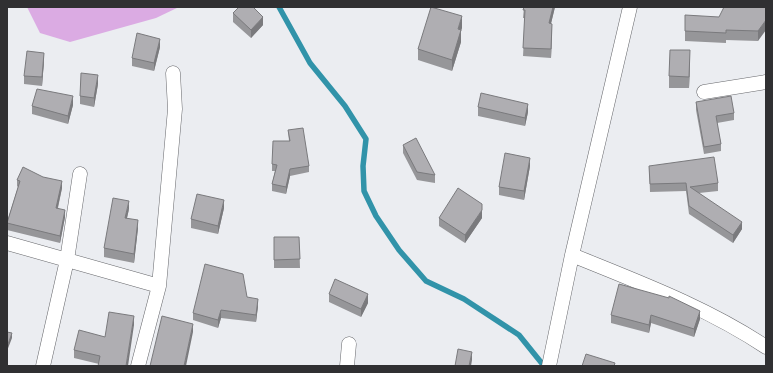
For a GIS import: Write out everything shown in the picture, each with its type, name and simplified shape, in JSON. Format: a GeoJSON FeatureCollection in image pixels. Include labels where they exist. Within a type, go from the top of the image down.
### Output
{"type":"FeatureCollection","features":[{"type":"Feature","properties":{"kind":"street"},"geometry":{"type":"LineString","coordinates":[[549,366],[572,255],[630,7]]}},
{"type":"Feature","properties":{"kind":"street"},"geometry":{"type":"LineString","coordinates":[[138,366],[159,286],[175,109],[173,73]]}},
{"type":"Feature","properties":{"kind":"street"},"geometry":{"type":"LineString","coordinates":[[704,92],[766,82]]}},
{"type":"Feature","properties":{"kind":"street"},"geometry":{"type":"LineString","coordinates":[[43,366],[67,260],[80,174]]}},
{"type":"Feature","properties":{"kind":"street"},"geometry":{"type":"LineString","coordinates":[[7,243],[159,286]]}},
{"type":"Feature","properties":{"kind":"street"},"geometry":{"type":"LineString","coordinates":[[572,255],[669,295],[726,323],[766,347]]}},
{"type":"Feature","properties":{"kind":"street"},"geometry":{"type":"LineString","coordinates":[[347,366],[349,344]]}},
{"type":"Feature","properties":{"kind":"shaded area"},"geometry":{"type":"Polygon","coordinates":[[[27,7],[179,7],[156,18],[70,42],[40,33],[27,7]]]}},
{"type":"Feature","properties":{"kind":"building"},"geometry":{"type":"Polygon","coordinates":[[[239,7],[253,7],[263,17],[251,30],[233,13],[239,7]]]}},
{"type":"Feature","properties":{"kind":"building"},"geometry":{"type":"Polygon","coordinates":[[[431,7],[462,16],[458,29],[461,30],[452,60],[418,49],[431,7]]]}},
{"type":"Feature","properties":{"kind":"building"},"geometry":{"type":"Polygon","coordinates":[[[524,7],[553,7],[549,23],[552,24],[551,49],[523,48],[524,7]]]}},
{"type":"Feature","properties":{"kind":"building"},"geometry":{"type":"Polygon","coordinates":[[[724,7],[766,7],[766,20],[758,31],[726,30],[726,33],[685,31],[685,15],[719,17],[724,7]]]}},
{"type":"Feature","properties":{"kind":"building"},"geometry":{"type":"Polygon","coordinates":[[[137,33],[160,39],[154,63],[132,58],[137,33]]]}},
{"type":"Feature","properties":{"kind":"building"},"geometry":{"type":"Polygon","coordinates":[[[670,50],[690,50],[689,77],[669,76],[670,50]]]}},
{"type":"Feature","properties":{"kind":"building"},"geometry":{"type":"Polygon","coordinates":[[[27,51],[44,53],[42,77],[24,76],[27,51]]]}},
{"type":"Feature","properties":{"kind":"building"},"geometry":{"type":"Polygon","coordinates":[[[81,73],[98,75],[94,98],[80,96],[81,73]]]}},
{"type":"Feature","properties":{"kind":"building"},"geometry":{"type":"Polygon","coordinates":[[[37,89],[73,96],[68,116],[32,106],[37,89]]]}},
{"type":"Feature","properties":{"kind":"building"},"geometry":{"type":"Polygon","coordinates":[[[481,93],[528,104],[525,118],[478,107],[481,93]]]}},
{"type":"Feature","properties":{"kind":"building"},"geometry":{"type":"Polygon","coordinates":[[[731,96],[734,113],[716,116],[721,144],[704,147],[696,102],[731,96]]]}},
{"type":"Feature","properties":{"kind":"building"},"geometry":{"type":"Polygon","coordinates":[[[303,128],[309,166],[290,169],[286,187],[272,184],[277,165],[272,164],[273,141],[290,141],[288,130],[303,128]]]}},
{"type":"Feature","properties":{"kind":"building"},"geometry":{"type":"Polygon","coordinates":[[[416,138],[435,175],[417,172],[403,145],[416,138]]]}},
{"type":"Feature","properties":{"kind":"building"},"geometry":{"type":"Polygon","coordinates":[[[505,153],[530,158],[524,191],[499,187],[505,153]]]}},
{"type":"Feature","properties":{"kind":"building"},"geometry":{"type":"Polygon","coordinates":[[[714,157],[718,183],[690,187],[742,222],[733,235],[689,206],[686,183],[650,184],[649,166],[714,157]]]}},
{"type":"Feature","properties":{"kind":"building"},"geometry":{"type":"Polygon","coordinates":[[[23,167],[43,177],[62,181],[56,208],[65,210],[60,236],[7,223],[20,181],[17,180],[23,167]]]}},
{"type":"Feature","properties":{"kind":"building"},"geometry":{"type":"Polygon","coordinates":[[[458,188],[482,204],[482,210],[465,235],[439,218],[458,188]]]}},
{"type":"Feature","properties":{"kind":"building"},"geometry":{"type":"Polygon","coordinates":[[[197,194],[224,200],[218,226],[191,219],[197,194]]]}},
{"type":"Feature","properties":{"kind":"building"},"geometry":{"type":"Polygon","coordinates":[[[113,198],[129,201],[125,218],[138,220],[134,254],[104,248],[113,198]]]}},
{"type":"Feature","properties":{"kind":"building"},"geometry":{"type":"Polygon","coordinates":[[[274,237],[299,237],[300,259],[274,260],[274,237]]]}},
{"type":"Feature","properties":{"kind":"building"},"geometry":{"type":"Polygon","coordinates":[[[205,264],[243,274],[247,297],[258,299],[256,315],[221,310],[218,320],[193,313],[205,264]]]}},
{"type":"Feature","properties":{"kind":"building"},"geometry":{"type":"Polygon","coordinates":[[[335,279],[368,294],[361,309],[329,294],[335,279]]]}},
{"type":"Feature","properties":{"kind":"building"},"geometry":{"type":"Polygon","coordinates":[[[619,284],[669,298],[669,296],[700,311],[694,329],[651,315],[649,325],[611,315],[619,284]]]}},
{"type":"Feature","properties":{"kind":"building"},"geometry":{"type":"Polygon","coordinates":[[[109,312],[134,316],[126,366],[98,366],[100,356],[74,350],[79,330],[105,337],[109,312]]]}},
{"type":"Feature","properties":{"kind":"building"},"geometry":{"type":"Polygon","coordinates":[[[162,316],[193,324],[184,366],[150,366],[162,316]]]}},
{"type":"Feature","properties":{"kind":"building"},"geometry":{"type":"Polygon","coordinates":[[[7,332],[12,333],[7,347],[7,332]]]}},
{"type":"Feature","properties":{"kind":"building"},"geometry":{"type":"Polygon","coordinates":[[[458,349],[472,352],[469,366],[455,366],[458,349]]]}},
{"type":"Feature","properties":{"kind":"building"},"geometry":{"type":"Polygon","coordinates":[[[586,354],[615,363],[614,366],[582,366],[586,354]]]}},
{"type":"Feature","properties":{"kind":"waterway"},"geometry":{"type":"LineString","coordinates":[[279,7],[310,63],[345,106],[366,139],[363,166],[364,191],[376,216],[399,250],[426,281],[464,299],[519,335],[544,366]]}}]}
